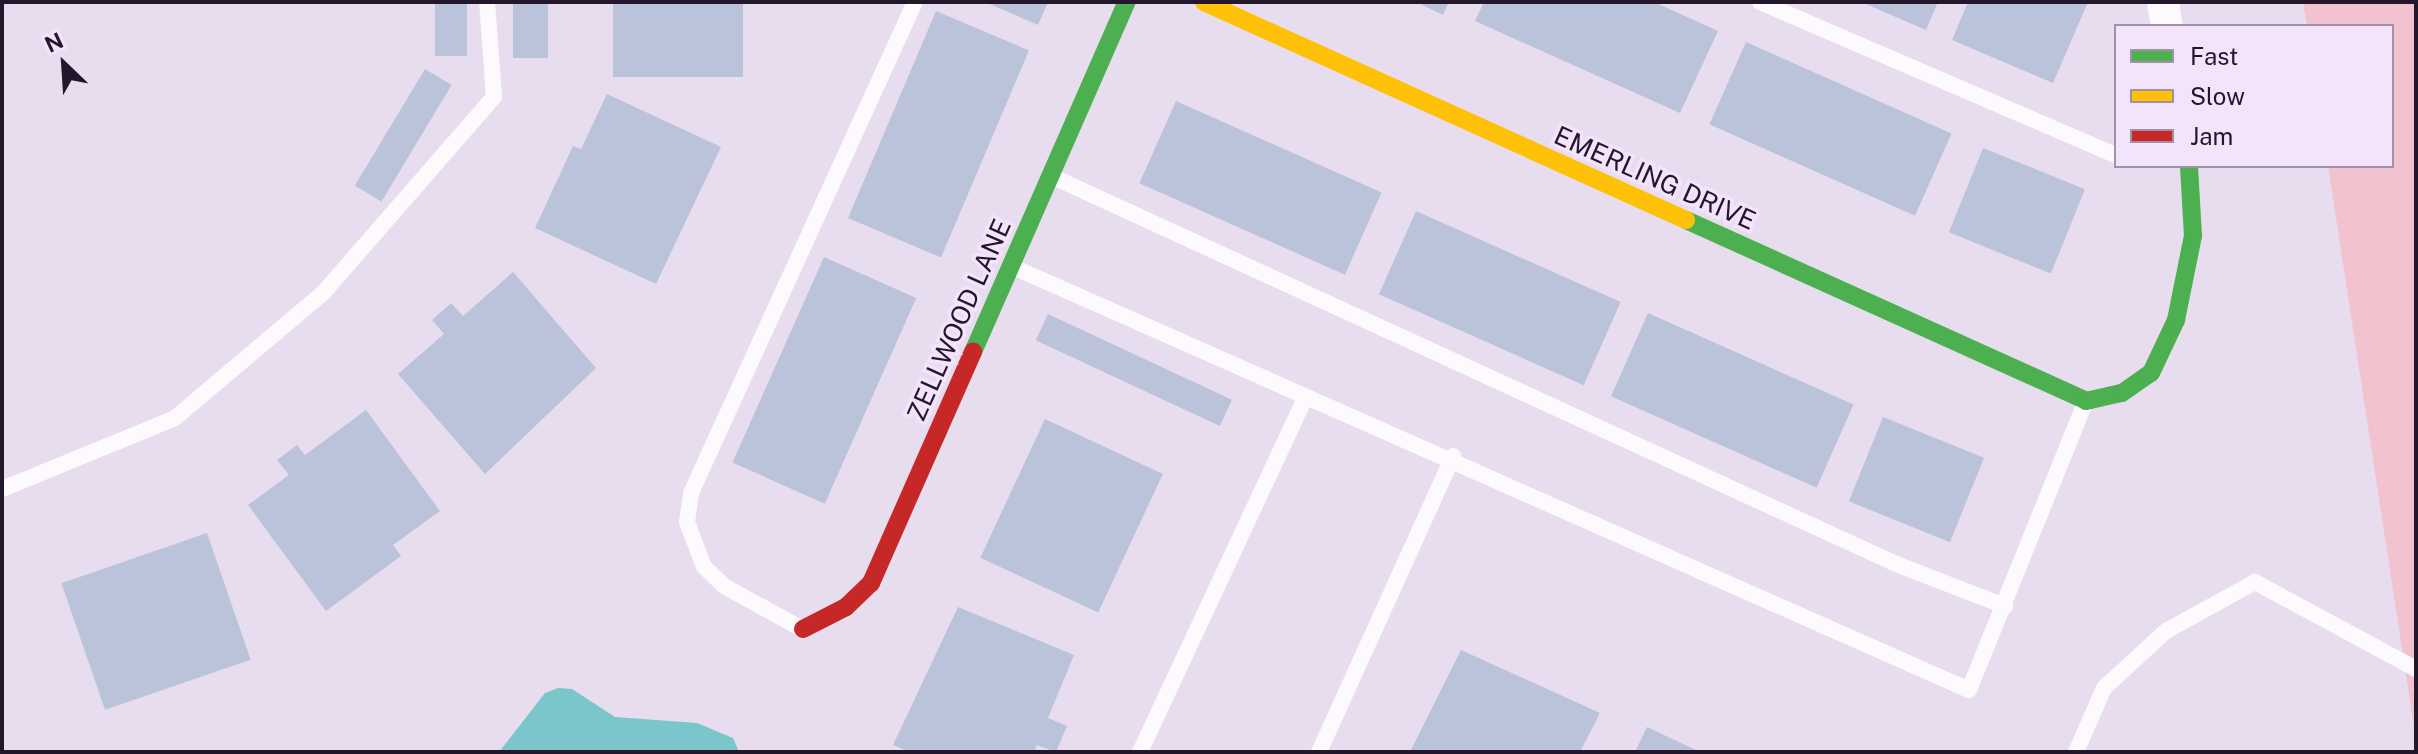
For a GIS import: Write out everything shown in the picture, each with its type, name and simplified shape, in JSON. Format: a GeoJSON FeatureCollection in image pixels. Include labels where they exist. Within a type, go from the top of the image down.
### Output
{"type":"FeatureCollection","features":[{"type":"Feature","properties":{"kind":"street","name":"ZELLWOOD LANE"},"geometry":{"type":"LineString","coordinates":[[803,629],[846,607],[871,583],[1127,2]]}},
{"type":"Feature","properties":{"kind":"street","name":"EMERLING DRIVE"},"geometry":{"type":"LineString","coordinates":[[1204,2],[2086,401]]}},
{"type":"Feature","properties":{"kind":"street"},"geometry":{"type":"LineString","coordinates":[[2163,2],[2167,24]]}},
{"type":"Feature","properties":{"kind":"street"},"geometry":{"type":"LineString","coordinates":[[2086,401],[2122,393],[2151,373],[2176,320],[2193,236],[2189,168]]}},
{"type":"Feature","properties":{"kind":"lane"},"geometry":{"type":"LineString","coordinates":[[2,489],[175,418],[323,293],[494,97],[487,2]]}},
{"type":"Feature","properties":{"kind":"lane"},"geometry":{"type":"LineString","coordinates":[[803,629],[724,586],[704,567],[687,522],[691,493],[915,2]]}},
{"type":"Feature","properties":{"kind":"lane"},"geometry":{"type":"LineString","coordinates":[[1760,2],[2114,154]]}},
{"type":"Feature","properties":{"kind":"lane"},"geometry":{"type":"LineString","coordinates":[[1050,176],[1896,564],[2005,606]]}},
{"type":"Feature","properties":{"kind":"lane"},"geometry":{"type":"LineString","coordinates":[[1012,266],[1304,400],[1453,456],[1969,690],[2086,401]]}},
{"type":"Feature","properties":{"kind":"lane"},"geometry":{"type":"LineString","coordinates":[[1140,752],[1304,400]]}},
{"type":"Feature","properties":{"kind":"lane"},"geometry":{"type":"LineString","coordinates":[[1319,752],[1453,456]]}},
{"type":"Feature","properties":{"kind":"lane"},"geometry":{"type":"LineString","coordinates":[[2076,752],[2104,688],[2166,631],[2255,582],[2416,669]]}},
{"type":"Feature","properties":{"kind":"shaded area"},"geometry":{"type":"Polygon","coordinates":[[[2303,2],[2416,2],[2416,740],[2328,168],[2394,168],[2394,24],[2307,24],[2303,2]]]}},
{"type":"Feature","properties":{"kind":"shaded area"},"geometry":{"type":"Polygon","coordinates":[[[558,688],[572,689],[615,717],[697,723],[733,738],[739,752],[499,752],[545,693],[558,688]]]}},
{"type":"Feature","properties":{"kind":"building"},"geometry":{"type":"Polygon","coordinates":[[[435,2],[467,2],[467,56],[435,56],[435,2]]]}},
{"type":"Feature","properties":{"kind":"building"},"geometry":{"type":"Polygon","coordinates":[[[513,2],[548,2],[548,58],[513,58],[513,2]]]}},
{"type":"Feature","properties":{"kind":"building"},"geometry":{"type":"Polygon","coordinates":[[[613,2],[743,2],[743,77],[613,77],[613,2]]]}},
{"type":"Feature","properties":{"kind":"building"},"geometry":{"type":"Polygon","coordinates":[[[985,2],[1048,2],[1038,25],[985,2]]]}},
{"type":"Feature","properties":{"kind":"building"},"geometry":{"type":"Polygon","coordinates":[[[1416,2],[1449,2],[1443,15],[1416,2]]]}},
{"type":"Feature","properties":{"kind":"building"},"geometry":{"type":"Polygon","coordinates":[[[1484,2],[1654,2],[1718,31],[1680,113],[1475,21],[1484,2]]]}},
{"type":"Feature","properties":{"kind":"building"},"geometry":{"type":"Polygon","coordinates":[[[1861,2],[1938,2],[1926,30],[1861,2]]]}},
{"type":"Feature","properties":{"kind":"building"},"geometry":{"type":"Polygon","coordinates":[[[1968,2],[2088,2],[2053,83],[1952,40],[1968,2]]]}},
{"type":"Feature","properties":{"kind":"building"},"geometry":{"type":"Polygon","coordinates":[[[936,11],[1029,50],[941,258],[848,218],[936,11]]]}},
{"type":"Feature","properties":{"kind":"building"},"geometry":{"type":"Polygon","coordinates":[[[1746,42],[1952,134],[1915,216],[1709,124],[1746,42]]]}},
{"type":"Feature","properties":{"kind":"building"},"geometry":{"type":"Polygon","coordinates":[[[425,69],[452,85],[382,202],[355,186],[425,69]]]}},
{"type":"Feature","properties":{"kind":"building"},"geometry":{"type":"Polygon","coordinates":[[[607,94],[721,147],[656,284],[535,228],[573,146],[581,149],[607,94]]]}},
{"type":"Feature","properties":{"kind":"building"},"geometry":{"type":"Polygon","coordinates":[[[1176,101],[1382,193],[1345,275],[1139,183],[1176,101]]]}},
{"type":"Feature","properties":{"kind":"building"},"geometry":{"type":"Polygon","coordinates":[[[1983,148],[2085,189],[2051,274],[1949,232],[1983,148]]]}},
{"type":"Feature","properties":{"kind":"building"},"geometry":{"type":"Polygon","coordinates":[[[1416,211],[1621,302],[1584,385],[1379,294],[1416,211]]]}},
{"type":"Feature","properties":{"kind":"building"},"geometry":{"type":"Polygon","coordinates":[[[824,257],[916,298],[825,504],[732,463],[824,257]]]}},
{"type":"Feature","properties":{"kind":"building"},"geometry":{"type":"Polygon","coordinates":[[[513,272],[596,368],[485,474],[398,374],[444,334],[432,320],[451,303],[463,316],[513,272]]]}},
{"type":"Feature","properties":{"kind":"building"},"geometry":{"type":"Polygon","coordinates":[[[1648,313],[1854,405],[1817,488],[1611,396],[1648,313]]]}},
{"type":"Feature","properties":{"kind":"building"},"geometry":{"type":"Polygon","coordinates":[[[1048,314],[1232,400],[1220,426],[1036,340],[1048,314]]]}},
{"type":"Feature","properties":{"kind":"building"},"geometry":{"type":"Polygon","coordinates":[[[366,410],[440,511],[393,545],[401,556],[326,611],[248,505],[289,475],[277,460],[297,445],[305,455],[366,410]]]}},
{"type":"Feature","properties":{"kind":"building"},"geometry":{"type":"Polygon","coordinates":[[[1883,417],[1984,458],[1950,542],[1849,501],[1883,417]]]}},
{"type":"Feature","properties":{"kind":"building"},"geometry":{"type":"Polygon","coordinates":[[[1045,419],[1163,474],[1098,613],[980,558],[1045,419]]]}},
{"type":"Feature","properties":{"kind":"building"},"geometry":{"type":"Polygon","coordinates":[[[207,533],[251,660],[105,710],[61,583],[207,533]]]}},
{"type":"Feature","properties":{"kind":"building"},"geometry":{"type":"Polygon","coordinates":[[[958,607],[1074,655],[1048,718],[1067,726],[1056,752],[1037,745],[1034,752],[910,752],[893,745],[958,607]]]}},
{"type":"Feature","properties":{"kind":"building"},"geometry":{"type":"Polygon","coordinates":[[[1461,650],[1600,713],[1580,752],[1410,752],[1461,650]]]}},
{"type":"Feature","properties":{"kind":"building"},"geometry":{"type":"Polygon","coordinates":[[[1647,727],[1700,752],[1635,752],[1647,727]]]}},
{"type":"Feature","properties":{"kind":"traffic: fast"},"geometry":{"type":"LineString","coordinates":[[973,352],[1127,2]]}},
{"type":"Feature","properties":{"kind":"traffic: fast"},"geometry":{"type":"LineString","coordinates":[[1686,220],[2086,401],[2122,393],[2151,373],[2176,320],[2193,236],[2189,168]]}},
{"type":"Feature","properties":{"kind":"traffic: slow"},"geometry":{"type":"LineString","coordinates":[[1204,2],[1686,220]]}},
{"type":"Feature","properties":{"kind":"traffic: jam"},"geometry":{"type":"LineString","coordinates":[[803,629],[846,607],[871,583],[973,352]]}}]}
